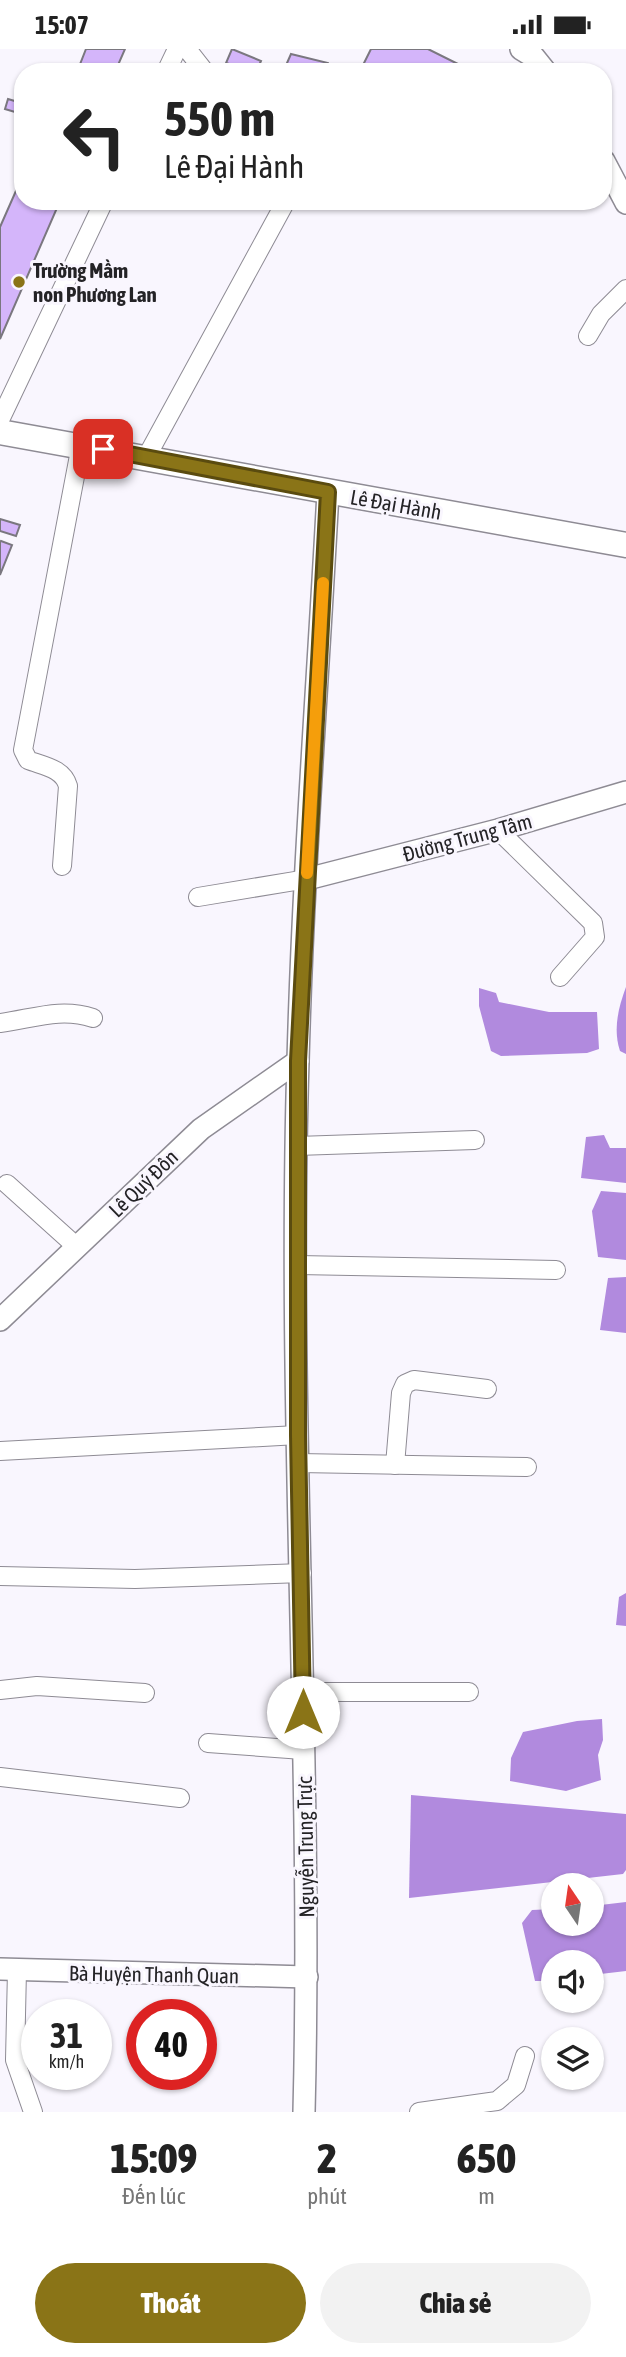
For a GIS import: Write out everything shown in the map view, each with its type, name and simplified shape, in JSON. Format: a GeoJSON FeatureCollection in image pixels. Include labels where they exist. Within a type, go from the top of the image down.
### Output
{"type":"FeatureCollection","features":[{"type":"Feature","properties":{"kind":"main road","name":"Lê Đại Hành"},"geometry":{"type":"LineString","coordinates":[[0,432],[147,456],[328,492],[626,545]]}},
{"type":"Feature","properties":{"kind":"street"},"geometry":{"type":"LineString","coordinates":[[187,49],[198,63]]}},
{"type":"Feature","properties":{"kind":"street"},"geometry":{"type":"LineString","coordinates":[[521,49],[539,63]]}},
{"type":"Feature","properties":{"kind":"street"},"geometry":{"type":"LineString","coordinates":[[612,176],[626,202]]}},
{"type":"Feature","properties":{"kind":"street"},"geometry":{"type":"LineString","coordinates":[[0,420],[100,210]]}},
{"type":"Feature","properties":{"kind":"street"},"geometry":{"type":"LineString","coordinates":[[147,456],[281,210]]}},
{"type":"Feature","properties":{"kind":"street"},"geometry":{"type":"LineString","coordinates":[[588,336],[601,314],[626,289]]}},
{"type":"Feature","properties":{"kind":"street"},"geometry":{"type":"LineString","coordinates":[[62,866],[66,778],[59,772],[28,760],[23,750],[82,445]]}},
{"type":"Feature","properties":{"kind":"street","name":"Nguyễn Trung Trực"},"geometry":{"type":"LineString","coordinates":[[304,2112],[307,1977],[298,1435],[298,1061],[328,492]]}},
{"type":"Feature","properties":{"kind":"street","name":"Đường Trung Tâm"},"geometry":{"type":"LineString","coordinates":[[307,879],[498,830],[626,792]]}},
{"type":"Feature","properties":{"kind":"street"},"geometry":{"type":"LineString","coordinates":[[498,830],[593,923],[596,930],[595,937],[559,978]]}},
{"type":"Feature","properties":{"kind":"street"},"geometry":{"type":"LineString","coordinates":[[198,897],[307,879]]}},
{"type":"Feature","properties":{"kind":"street"},"geometry":{"type":"LineString","coordinates":[[0,1023],[40,1014],[68,1013],[93,1018]]}},
{"type":"Feature","properties":{"kind":"street","name":"Lê Quý Đôn"},"geometry":{"type":"LineString","coordinates":[[0,1320],[201,1129],[298,1061]]}},
{"type":"Feature","properties":{"kind":"street"},"geometry":{"type":"LineString","coordinates":[[297,1146],[475,1140]]}},
{"type":"Feature","properties":{"kind":"street"},"geometry":{"type":"LineString","coordinates":[[7,1184],[77,1247]]}},
{"type":"Feature","properties":{"kind":"street"},"geometry":{"type":"LineString","coordinates":[[298,1265],[556,1271]]}},
{"type":"Feature","properties":{"kind":"street"},"geometry":{"type":"LineString","coordinates":[[395,1465],[401,1393],[405,1384],[414,1380],[487,1389]]}},
{"type":"Feature","properties":{"kind":"street"},"geometry":{"type":"LineString","coordinates":[[0,1451],[298,1435]]}},
{"type":"Feature","properties":{"kind":"street"},"geometry":{"type":"LineString","coordinates":[[299,1463],[527,1467]]}},
{"type":"Feature","properties":{"kind":"street"},"geometry":{"type":"LineString","coordinates":[[0,1576],[135,1579],[302,1573]]}},
{"type":"Feature","properties":{"kind":"street"},"geometry":{"type":"LineString","coordinates":[[0,1690],[37,1686],[145,1693]]}},
{"type":"Feature","properties":{"kind":"street"},"geometry":{"type":"LineString","coordinates":[[304,1692],[469,1692]]}},
{"type":"Feature","properties":{"kind":"street"},"geometry":{"type":"LineString","coordinates":[[208,1743],[303,1750]]}},
{"type":"Feature","properties":{"kind":"street"},"geometry":{"type":"LineString","coordinates":[[0,1777],[180,1798]]}},
{"type":"Feature","properties":{"kind":"street"},"geometry":{"type":"LineString","coordinates":[[8,1970],[15,2060],[33,2112]]}},
{"type":"Feature","properties":{"kind":"street","name":"Bà Huyện Thanh Quan"},"geometry":{"type":"LineString","coordinates":[[8,1970],[307,1977]]}},
{"type":"Feature","properties":{"kind":"street"},"geometry":{"type":"LineString","coordinates":[[419,2112],[497,2101],[516,2085],[525,2056]]}},
{"type":"Feature","properties":{"kind":"shaded area"},"geometry":{"type":"Polygon","coordinates":[[[626,987],[626,1054],[620,1051],[617,1027],[626,987]]]}},
{"type":"Feature","properties":{"kind":"shaded area"},"geometry":{"type":"Polygon","coordinates":[[[479,988],[496,993],[499,1002],[549,1012],[597,1012],[599,1049],[587,1053],[501,1056],[491,1051],[479,1006],[479,988]]]}},
{"type":"Feature","properties":{"kind":"shaded area"},"geometry":{"type":"Polygon","coordinates":[[[604,1135],[610,1148],[626,1148],[626,1183],[581,1178],[586,1137],[604,1135]]]}},
{"type":"Feature","properties":{"kind":"shaded area"},"geometry":{"type":"Polygon","coordinates":[[[601,1191],[626,1193],[626,1260],[598,1257],[592,1211],[601,1191]]]}},
{"type":"Feature","properties":{"kind":"shaded area"},"geometry":{"type":"Polygon","coordinates":[[[626,1277],[626,1333],[600,1330],[608,1278],[626,1277]]]}},
{"type":"Feature","properties":{"kind":"shaded area"},"geometry":{"type":"Polygon","coordinates":[[[626,1593],[626,1626],[616,1625],[619,1597],[626,1593]]]}},
{"type":"Feature","properties":{"kind":"shaded area"},"geometry":{"type":"Polygon","coordinates":[[[602,1719],[603,1740],[598,1755],[601,1780],[566,1791],[510,1781],[511,1758],[523,1732],[602,1719]]]}},
{"type":"Feature","properties":{"kind":"shaded area"},"geometry":{"type":"Polygon","coordinates":[[[411,1795],[626,1814],[626,1870],[623,1874],[604,1876],[604,1873],[541,1873],[541,1883],[409,1898],[411,1795]]]}},
{"type":"Feature","properties":{"kind":"shaded area"},"geometry":{"type":"Polygon","coordinates":[[[626,1902],[626,1971],[604,1974],[604,1950],[541,1950],[541,1981],[535,1981],[522,1923],[532,1910],[541,1910],[541,1936],[604,1936],[604,1905],[626,1902]]]}},
{"type":"Feature","properties":{"kind":"building"},"geometry":{"type":"Polygon","coordinates":[[[86,49],[125,49],[119,63],[81,63],[86,49]]]}},
{"type":"Feature","properties":{"kind":"building"},"geometry":{"type":"Polygon","coordinates":[[[232,49],[261,61],[260,63],[226,63],[232,49]]]}},
{"type":"Feature","properties":{"kind":"building"},"geometry":{"type":"Polygon","coordinates":[[[371,49],[428,49],[456,63],[364,63],[371,49]]]}},
{"type":"Feature","properties":{"kind":"building"},"geometry":{"type":"Polygon","coordinates":[[[291,54],[328,63],[287,63],[291,54]]]}},
{"type":"Feature","properties":{"kind":"building"},"geometry":{"type":"Polygon","coordinates":[[[8,99],[14,101],[14,112],[5,109],[8,99]]]}},
{"type":"Feature","properties":{"kind":"building"},"geometry":{"type":"Polygon","coordinates":[[[14,195],[14,210],[56,210],[0,339],[0,227],[14,195]]]}},
{"type":"Feature","properties":{"kind":"building"},"geometry":{"type":"Polygon","coordinates":[[[0,519],[20,525],[16,536],[0,531],[0,519]]]}},
{"type":"Feature","properties":{"kind":"building"},"geometry":{"type":"Polygon","coordinates":[[[0,542],[12,545],[0,575],[0,542]]]}},
{"type":"Feature","properties":{"kind":"slow traffic"},"geometry":{"type":"LineString","coordinates":[[307,873],[323,583]]}},
{"type":"Feature","properties":{"kind":"place","name":"Trường Mầm non Phương Lan"},"geometry":{"type":"Point","coordinates":[19,282]}},
{"type":"Feature","properties":{"kind":"route"},"geometry":{"type":"LineString","coordinates":[[103,449],[328,492],[298,1061],[298,1435],[303,1712]]}}]}
